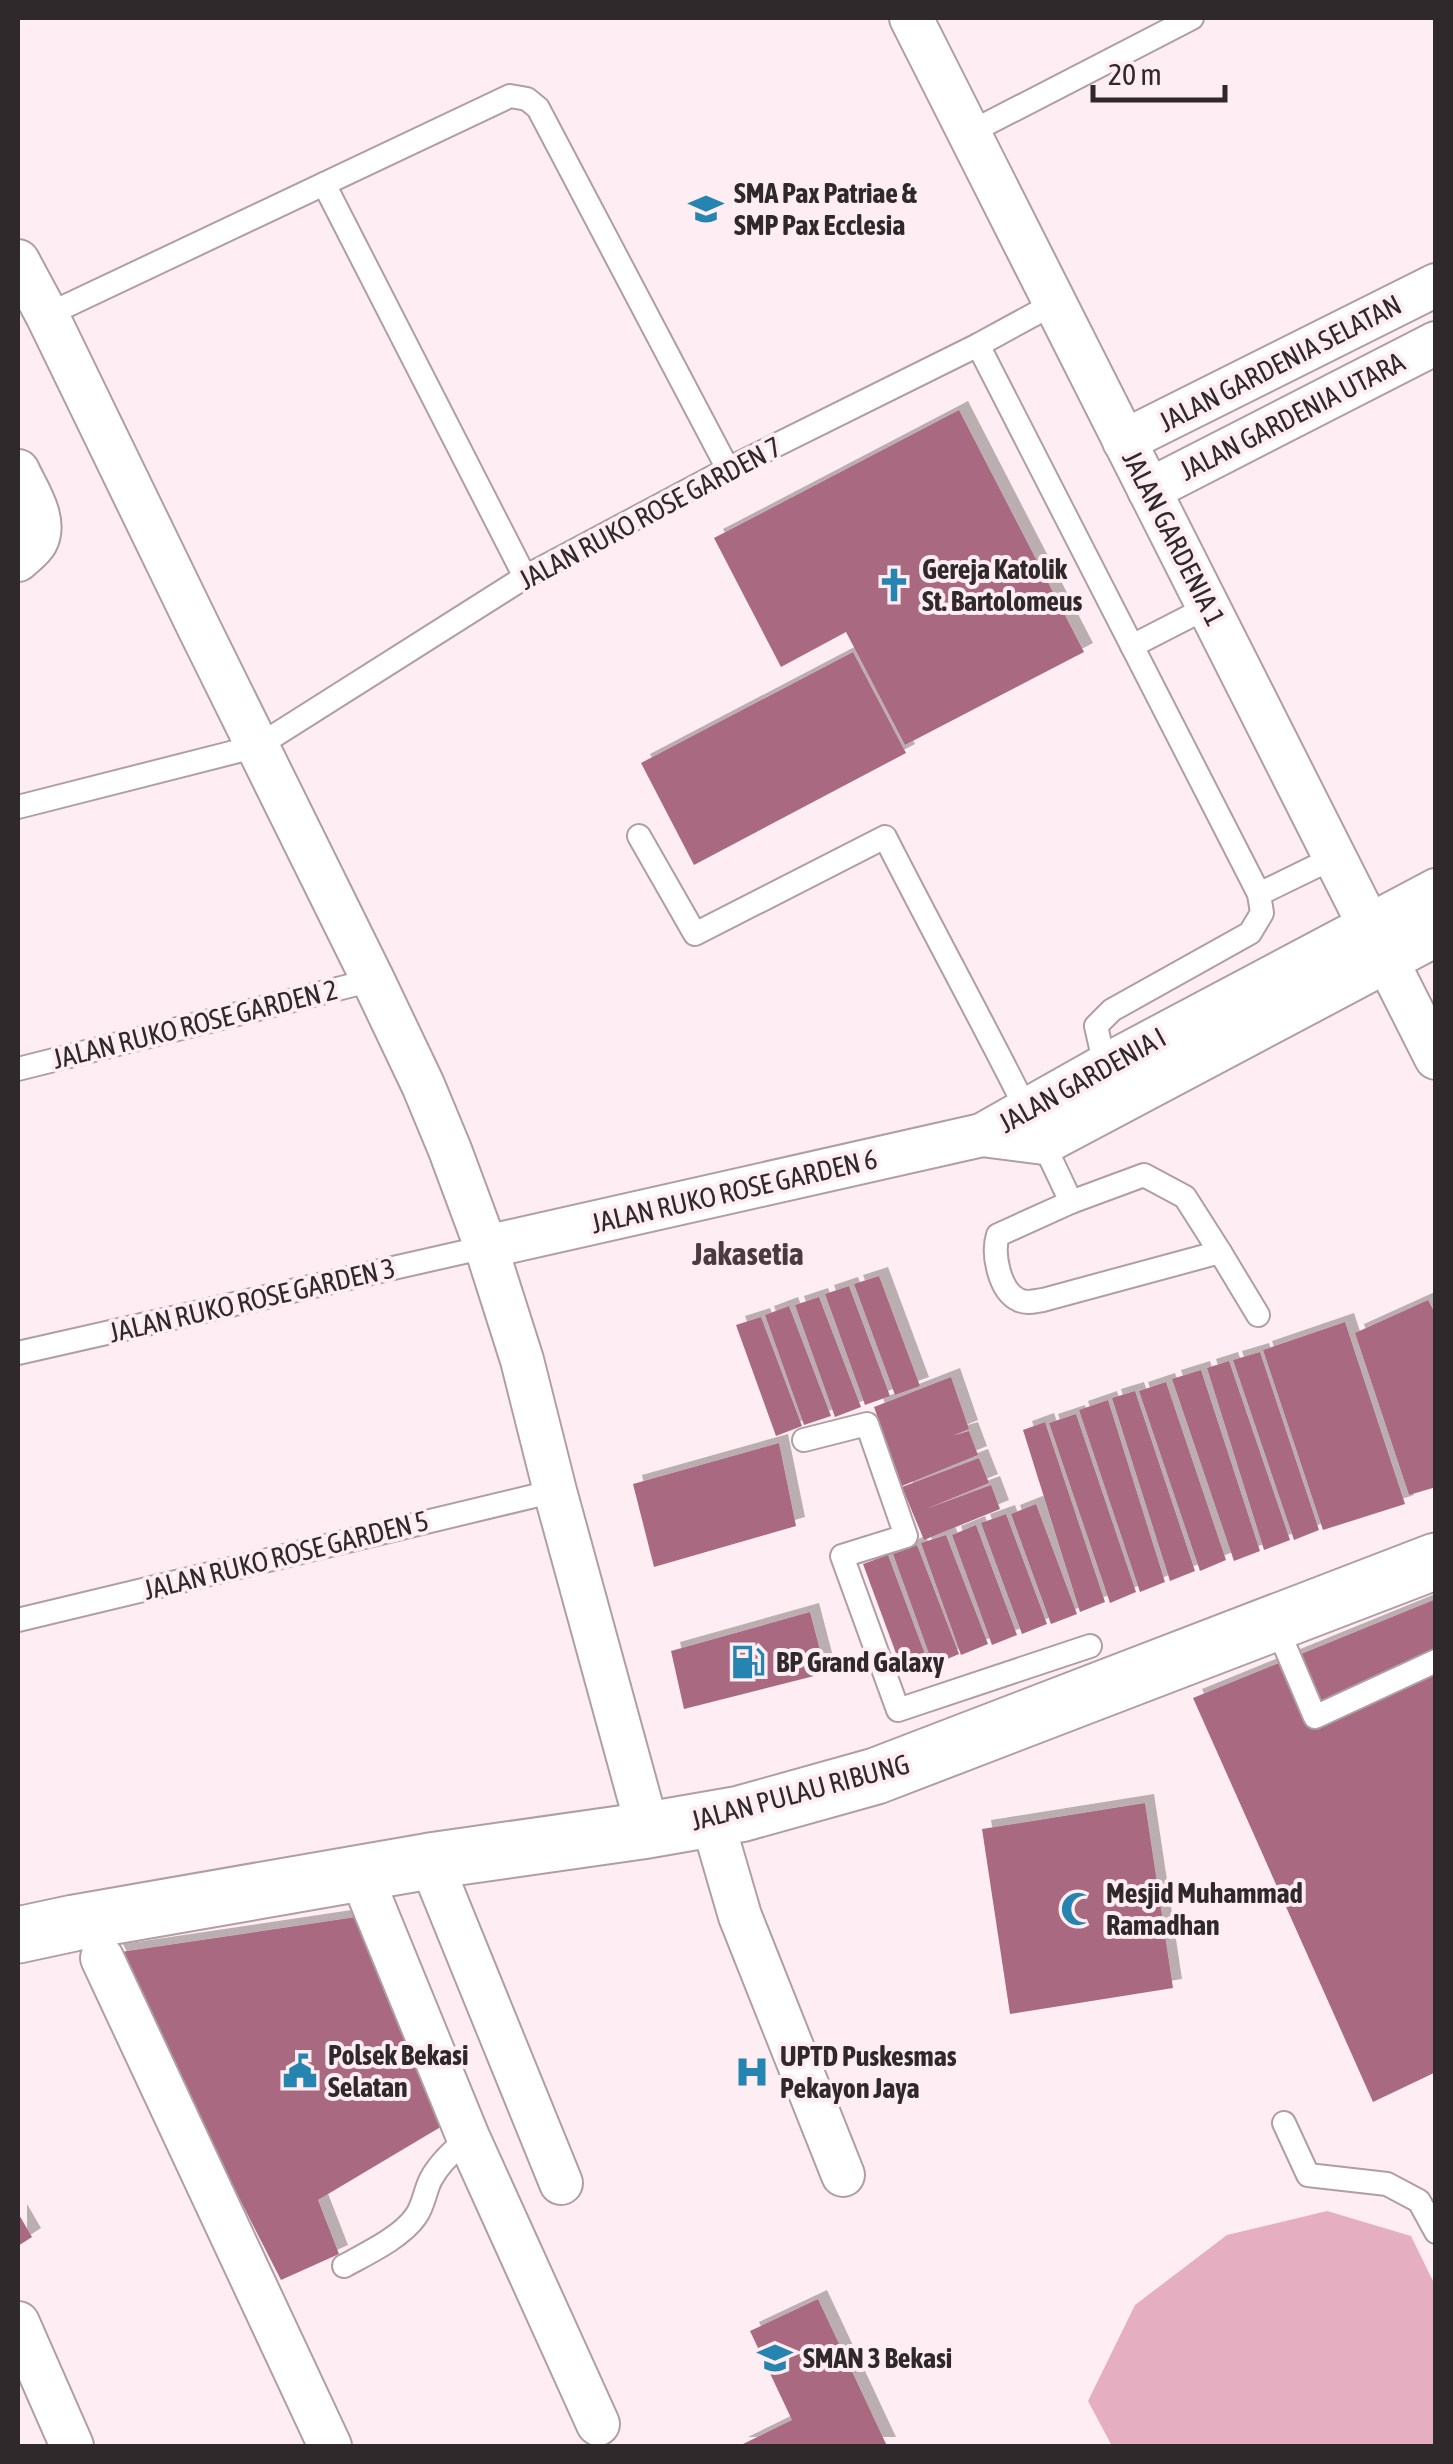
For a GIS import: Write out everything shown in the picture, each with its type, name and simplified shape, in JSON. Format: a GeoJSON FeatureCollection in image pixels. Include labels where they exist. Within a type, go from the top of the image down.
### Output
{"type":"FeatureCollection","features":[{"type":"Feature","properties":{"kind":"main road","name":"JALAN PULAU RIBUNG"},"geometry":{"type":"LineString","coordinates":[[18,1936],[74,1922],[430,1860],[712,1820],[876,1776],[1011,1699],[1275,1623],[1436,1560]]}},
{"type":"Feature","properties":{"kind":"street","name":"JALAN GARDENIA 1"},"geometry":{"type":"LineString","coordinates":[[911,18],[1436,1058]]}},
{"type":"Feature","properties":{"kind":"street"},"geometry":{"type":"LineString","coordinates":[[18,261],[423,1085],[486,1247],[522,1360],[648,1830]]}},
{"type":"Feature","properties":{"kind":"street","name":"JALAN GARDENIA SELATAN"},"geometry":{"type":"LineString","coordinates":[[1124,440],[1436,286]]}},
{"type":"Feature","properties":{"kind":"street","name":"JALAN GARDENIA UTARA"},"geometry":{"type":"LineString","coordinates":[[1150,490],[1436,343]]}},
{"type":"Feature","properties":{"kind":"street"},"geometry":{"type":"LineString","coordinates":[[18,471],[40,525],[36,544],[18,560]]}},
{"type":"Feature","properties":{"kind":"street"},"geometry":{"type":"LineString","coordinates":[[1377,943],[1436,890]]}},
{"type":"Feature","properties":{"kind":"street"},"geometry":{"type":"LineString","coordinates":[[1377,943],[1436,935]]}},
{"type":"Feature","properties":{"kind":"street","name":"JALAN GARDENIA I"},"geometry":{"type":"LineString","coordinates":[[982,1136],[1036,1126],[1377,943]]}},
{"type":"Feature","properties":{"kind":"street","name":"JALAN GARDENIA I"},"geometry":{"type":"LineString","coordinates":[[1036,1126],[1108,1064],[1377,943]]}},
{"type":"Feature","properties":{"kind":"street","name":"JALAN RUKO ROSE GARDEN 6"},"geometry":{"type":"LineString","coordinates":[[486,1247],[982,1136]]}},
{"type":"Feature","properties":{"kind":"street"},"geometry":{"type":"LineString","coordinates":[[712,1820],[740,1916],[843,2175]]}},
{"type":"Feature","properties":{"kind":"street"},"geometry":{"type":"LineString","coordinates":[[430,1860],[561,2184]]}},
{"type":"Feature","properties":{"kind":"street"},"geometry":{"type":"LineString","coordinates":[[360,1873],[468,2137],[598,2424]]}},
{"type":"Feature","properties":{"kind":"street"},"geometry":{"type":"LineString","coordinates":[[102,1958],[330,2446]]}},
{"type":"Feature","properties":{"kind":"street"},"geometry":{"type":"LineString","coordinates":[[18,2323],[72,2446]]}},
{"type":"Feature","properties":{"kind":"lane"},"geometry":{"type":"LineString","coordinates":[[969,133],[1192,18]]}},
{"type":"Feature","properties":{"kind":"lane"},"geometry":{"type":"LineString","coordinates":[[47,314],[510,96],[527,99],[538,108],[728,469]]}},
{"type":"Feature","properties":{"kind":"lane"},"geometry":{"type":"LineString","coordinates":[[324,184],[525,577]]}},
{"type":"Feature","properties":{"kind":"lane","name":"JALAN RUKO ROSE GARDEN 7"},"geometry":{"type":"LineString","coordinates":[[18,807],[258,746],[525,577],[1054,303]]}},
{"type":"Feature","properties":{"kind":"lane"},"geometry":{"type":"LineString","coordinates":[[978,345],[1258,894],[1262,913],[1250,933],[1112,1010],[1096,1026],[1108,1064]]}},
{"type":"Feature","properties":{"kind":"lane"},"geometry":{"type":"LineString","coordinates":[[1132,646],[1208,606]]}},
{"type":"Feature","properties":{"kind":"lane"},"geometry":{"type":"LineString","coordinates":[[639,836],[696,934],[884,837],[1036,1126],[1071,1202]]}},
{"type":"Feature","properties":{"kind":"lane"},"geometry":{"type":"LineString","coordinates":[[1258,894],[1335,857]]}},
{"type":"Feature","properties":{"kind":"lane","name":"JALAN RUKO ROSE GARDEN 2"},"geometry":{"type":"LineString","coordinates":[[18,1068],[373,980]]}},
{"type":"Feature","properties":{"kind":"lane"},"geometry":{"type":"LineString","coordinates":[[1220,1252],[1026,1302],[1011,1295],[997,1269],[995,1250],[998,1235],[1144,1175],[1186,1197],[1220,1252],[1258,1315]]}},
{"type":"Feature","properties":{"kind":"lane","name":"JALAN RUKO ROSE GARDEN 3"},"geometry":{"type":"LineString","coordinates":[[18,1353],[486,1247]]}},
{"type":"Feature","properties":{"kind":"lane"},"geometry":{"type":"LineString","coordinates":[[804,1440],[867,1424],[900,1517],[906,1536],[842,1556],[898,1710],[1011,1699],[1090,1646]]}},
{"type":"Feature","properties":{"kind":"lane","name":"JALAN RUKO ROSE GARDEN 5"},"geometry":{"type":"LineString","coordinates":[[18,1620],[555,1490]]}},
{"type":"Feature","properties":{"kind":"lane"},"geometry":{"type":"LineString","coordinates":[[1275,1623],[1315,1717],[1436,1661]]}},
{"type":"Feature","properties":{"kind":"lane"},"geometry":{"type":"LineString","coordinates":[[1284,2123],[1308,2175],[1387,2184],[1418,2201],[1436,2232]]}},
{"type":"Feature","properties":{"kind":"lane"},"geometry":{"type":"LineString","coordinates":[[344,2266],[409,2224],[418,2214],[431,2178],[468,2137]]}},
{"type":"Feature","properties":{"kind":"shaded area"},"geometry":{"type":"Polygon","coordinates":[[[1327,2211],[1411,2236],[1435,2285],[1435,2446],[1112,2446],[1088,2401],[1135,2305],[1227,2235],[1327,2211]]]}},
{"type":"Feature","properties":{"kind":"building","name":"Gereja Katolik St. Bartolomeus"},"geometry":{"type":"Polygon","coordinates":[[[959,410],[1084,652],[905,745],[846,632],[781,667],[714,538],[959,410]]]}},
{"type":"Feature","properties":{"kind":"building"},"geometry":{"type":"Polygon","coordinates":[[[853,652],[906,753],[694,865],[641,763],[853,652]]]}},
{"type":"Feature","properties":{"kind":"building"},"geometry":{"type":"Polygon","coordinates":[[[879,1276],[920,1386],[895,1395],[854,1284],[879,1276]]]}},
{"type":"Feature","properties":{"kind":"building"},"geometry":{"type":"Polygon","coordinates":[[[849,1286],[890,1396],[865,1405],[825,1294],[849,1286]]]}},
{"type":"Feature","properties":{"kind":"building"},"geometry":{"type":"Polygon","coordinates":[[[819,1297],[861,1407],[835,1417],[795,1305],[819,1297]]]}},
{"type":"Feature","properties":{"kind":"building"},"geometry":{"type":"Polygon","coordinates":[[[1428,1300],[1436,1315],[1436,1487],[1409,1495],[1355,1333],[1428,1300]]]}},
{"type":"Feature","properties":{"kind":"building"},"geometry":{"type":"Polygon","coordinates":[[[789,1306],[831,1416],[804,1425],[765,1315],[789,1306]]]}},
{"type":"Feature","properties":{"kind":"building"},"geometry":{"type":"Polygon","coordinates":[[[761,1317],[802,1426],[776,1436],[736,1325],[761,1317]]]}},
{"type":"Feature","properties":{"kind":"building"},"geometry":{"type":"Polygon","coordinates":[[[1345,1322],[1405,1504],[1323,1530],[1263,1350],[1345,1322]]]}},
{"type":"Feature","properties":{"kind":"building"},"geometry":{"type":"Polygon","coordinates":[[[1260,1352],[1319,1530],[1294,1540],[1233,1360],[1260,1352]]]}},
{"type":"Feature","properties":{"kind":"building"},"geometry":{"type":"Polygon","coordinates":[[[1229,1361],[1290,1540],[1264,1550],[1207,1368],[1229,1361]]]}},
{"type":"Feature","properties":{"kind":"building"},"geometry":{"type":"Polygon","coordinates":[[[1201,1370],[1260,1551],[1234,1561],[1172,1379],[1201,1370]]]}},
{"type":"Feature","properties":{"kind":"building"},"geometry":{"type":"Polygon","coordinates":[[[951,1377],[969,1429],[952,1436],[969,1431],[978,1455],[902,1486],[874,1407],[951,1377]]]}},
{"type":"Feature","properties":{"kind":"building"},"geometry":{"type":"Polygon","coordinates":[[[1166,1382],[1226,1560],[1200,1571],[1139,1391],[1166,1382]]]}},
{"type":"Feature","properties":{"kind":"building"},"geometry":{"type":"Polygon","coordinates":[[[1135,1391],[1195,1571],[1170,1581],[1112,1398],[1135,1391]]]}},
{"type":"Feature","properties":{"kind":"building"},"geometry":{"type":"Polygon","coordinates":[[[1108,1400],[1165,1582],[1140,1592],[1079,1410],[1108,1400]]]}},
{"type":"Feature","properties":{"kind":"building"},"geometry":{"type":"Polygon","coordinates":[[[1076,1414],[1136,1592],[1110,1603],[1049,1423],[1076,1414]]]}},
{"type":"Feature","properties":{"kind":"building"},"geometry":{"type":"Polygon","coordinates":[[[1045,1422],[1105,1602],[1080,1612],[1023,1430],[1045,1422]]]}},
{"type":"Feature","properties":{"kind":"building"},"geometry":{"type":"Polygon","coordinates":[[[779,1443],[796,1526],[654,1567],[633,1484],[779,1443]]]}},
{"type":"Feature","properties":{"kind":"building"},"geometry":{"type":"Polygon","coordinates":[[[979,1458],[989,1483],[926,1509],[991,1485],[1000,1509],[924,1540],[902,1487],[979,1458]]]}},
{"type":"Feature","properties":{"kind":"building"},"geometry":{"type":"Polygon","coordinates":[[[1036,1504],[1077,1614],[1051,1624],[1011,1514],[1036,1504]]]}},
{"type":"Feature","properties":{"kind":"building"},"geometry":{"type":"Polygon","coordinates":[[[1006,1514],[1047,1624],[1022,1634],[981,1523],[1006,1514]]]}},
{"type":"Feature","properties":{"kind":"building"},"geometry":{"type":"Polygon","coordinates":[[[976,1525],[1017,1635],[992,1645],[952,1535],[976,1525]]]}},
{"type":"Feature","properties":{"kind":"building"},"geometry":{"type":"Polygon","coordinates":[[[946,1535],[988,1644],[961,1655],[921,1543],[946,1535]]]}},
{"type":"Feature","properties":{"kind":"building"},"geometry":{"type":"Polygon","coordinates":[[[917,1545],[959,1654],[933,1665],[893,1554],[917,1545]]]}},
{"type":"Feature","properties":{"kind":"building"},"geometry":{"type":"Polygon","coordinates":[[[888,1555],[929,1665],[904,1675],[863,1564],[888,1555]]]}},
{"type":"Feature","properties":{"kind":"building"},"geometry":{"type":"Polygon","coordinates":[[[1436,1599],[1436,2072],[1373,2102],[1193,1698],[1436,1599]]]}},
{"type":"Feature","properties":{"kind":"building","name":"BP Grand Galaxy"},"geometry":{"type":"Polygon","coordinates":[[[810,1612],[826,1673],[684,1709],[671,1651],[810,1612]]]}},
{"type":"Feature","properties":{"kind":"building","name":"Mesjid Muhammad Ramadhan"},"geometry":{"type":"Polygon","coordinates":[[[1145,1803],[1173,1988],[1010,2014],[982,1829],[1145,1803]]]}},
{"type":"Feature","properties":{"kind":"building","name":"Polsek Bekasi Selatan"},"geometry":{"type":"Polygon","coordinates":[[[356,1917],[449,2122],[318,2200],[339,2254],[281,2280],[114,1953],[356,1917]]]}},
{"type":"Feature","properties":{"kind":"building"},"geometry":{"type":"Polygon","coordinates":[[[18,2213],[32,2237],[18,2246],[18,2213]]]}},
{"type":"Feature","properties":{"kind":"building"},"geometry":{"type":"Polygon","coordinates":[[[818,2299],[887,2446],[739,2446],[792,2420],[750,2331],[818,2299]]]}},
{"type":"Feature","properties":{"kind":"place","name":"SMA Pax Patriae & SMP Pax Ecclesia"},"geometry":{"type":"Point","coordinates":[706,209]}},
{"type":"Feature","properties":{"kind":"place","name":"Gereja Katolik St. Bartolomeus"},"geometry":{"type":"Point","coordinates":[894,585]}},
{"type":"Feature","properties":{"kind":"place","name":"BP Grand Galaxy"},"geometry":{"type":"Point","coordinates":[748,1662]}},
{"type":"Feature","properties":{"kind":"place","name":"Mesjid Muhammad Ramadhan"},"geometry":{"type":"Point","coordinates":[1078,1909]}},
{"type":"Feature","properties":{"kind":"place","name":"Polsek Bekasi Selatan"},"geometry":{"type":"Point","coordinates":[300,2071]}},
{"type":"Feature","properties":{"kind":"place","name":"UPTD Puskesmas Pekayon Jaya"},"geometry":{"type":"Point","coordinates":[752,2072]}},
{"type":"Feature","properties":{"kind":"place","name":"SMAN 3 Bekasi"},"geometry":{"type":"Point","coordinates":[775,2358]}},
{"type":"Feature","properties":{"kind":"district","name":"Jakasetia"},"geometry":{"type":"Point","coordinates":[748,1253]}}]}
